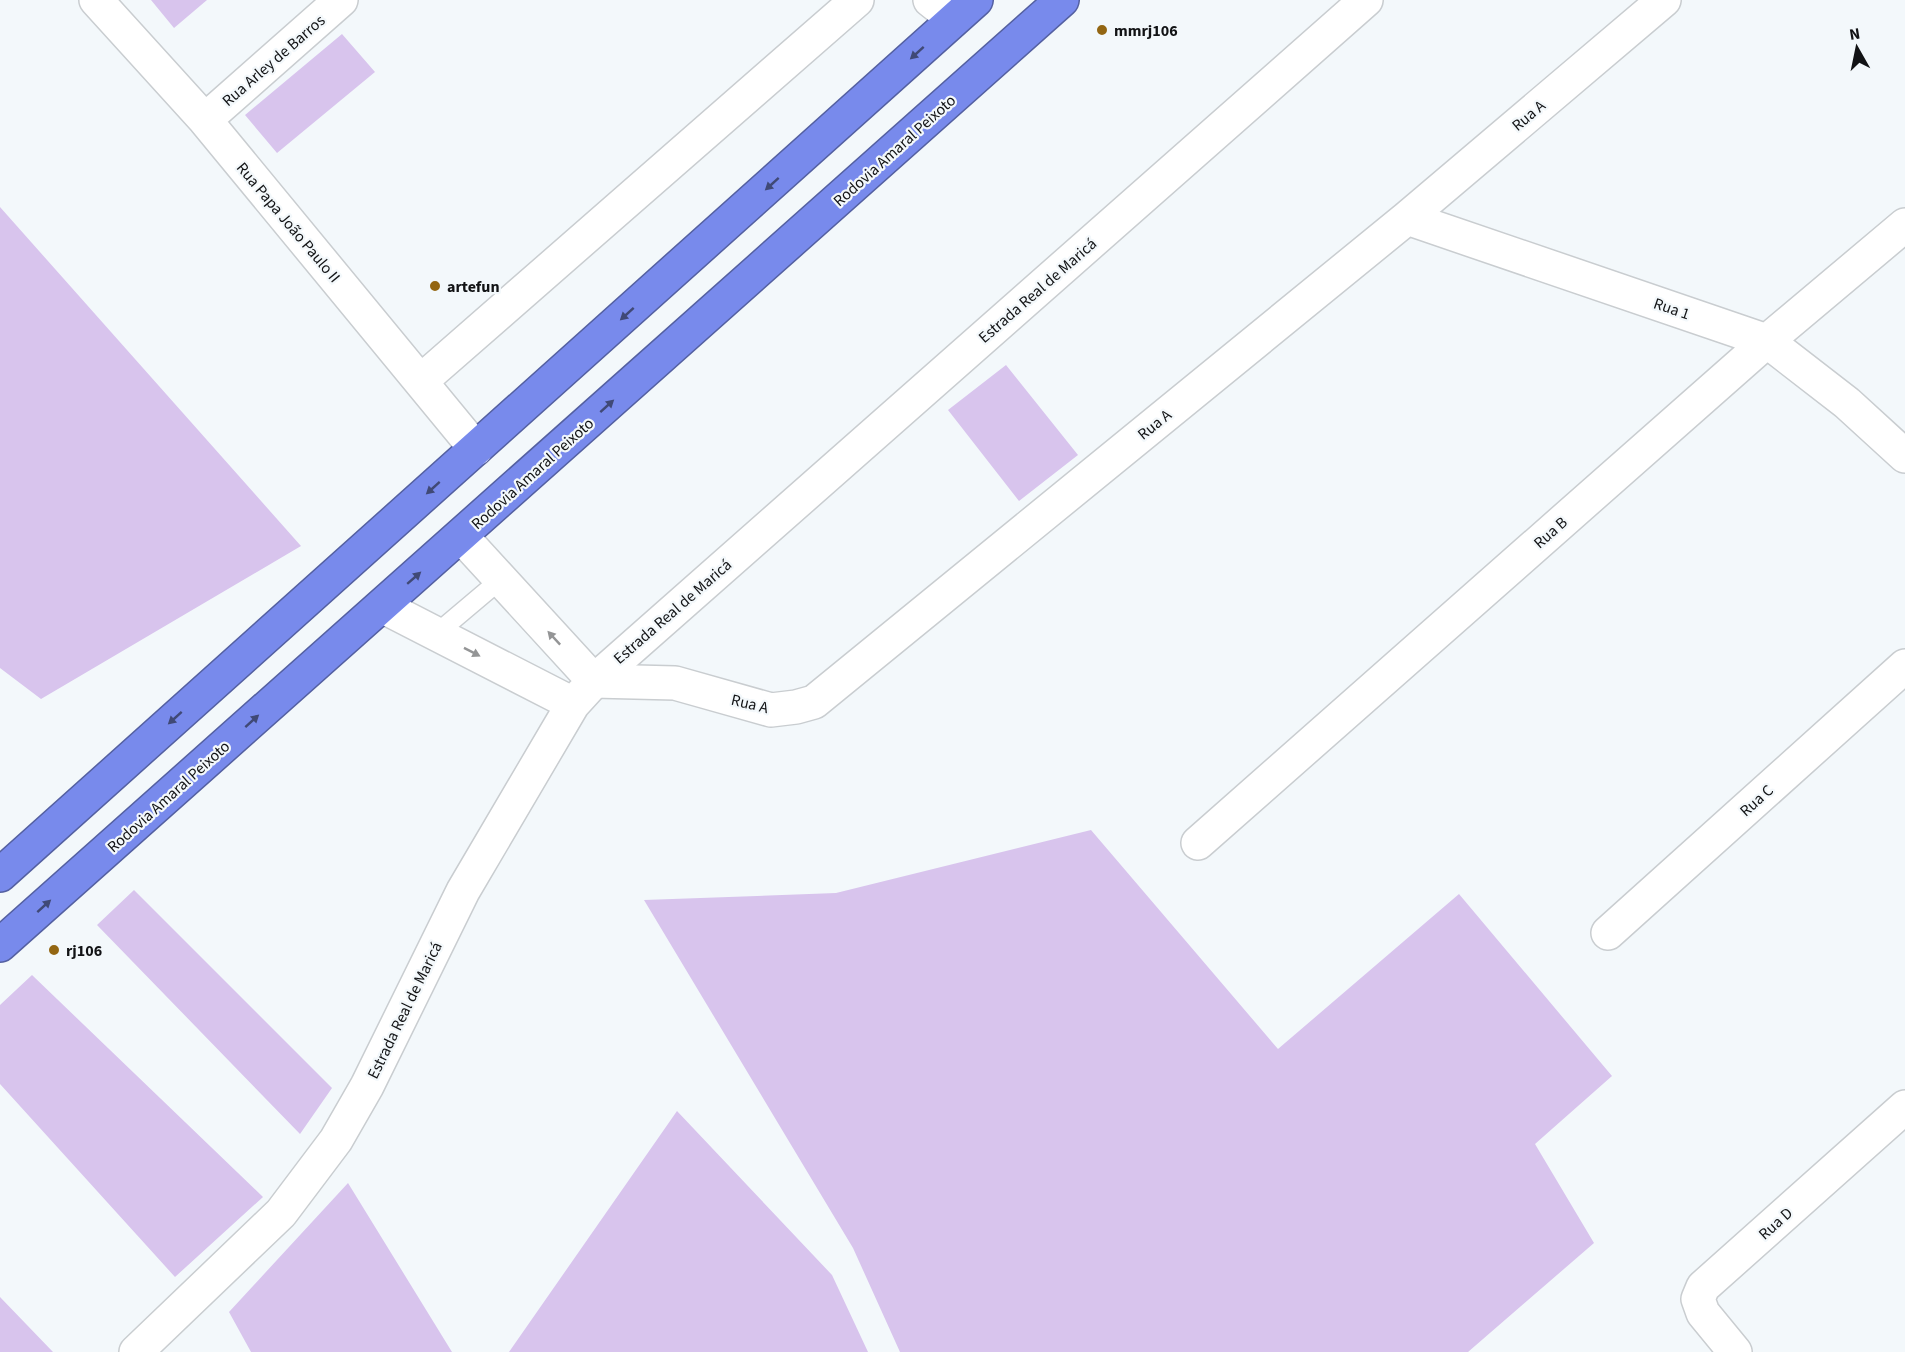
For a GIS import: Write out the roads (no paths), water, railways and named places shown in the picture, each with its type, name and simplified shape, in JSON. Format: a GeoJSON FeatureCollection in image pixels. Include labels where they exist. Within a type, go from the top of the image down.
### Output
{"type":"FeatureCollection","features":[{"type":"Feature","properties":{"kind":"highway","name":"Rodovia Amaral Peixoto"},"geometry":{"type":"LineString","coordinates":[[0,945],[1062,0]]}},
{"type":"Feature","properties":{"kind":"highway"},"geometry":{"type":"LineString","coordinates":[[0,875],[476,449],[954,6]]}},
{"type":"Feature","properties":{"kind":"street","name":"Rua Papa João Paulo II"},"geometry":{"type":"LineString","coordinates":[[96,0],[205,120],[476,449]]}},
{"type":"Feature","properties":{"kind":"street","name":"Rua Arley de Barros"},"geometry":{"type":"LineString","coordinates":[[205,120],[341,0]]}},
{"type":"Feature","properties":{"kind":"street"},"geometry":{"type":"LineString","coordinates":[[421,381],[857,0]]}},
{"type":"Feature","properties":{"kind":"street","name":"Estrada Real de Maricá"},"geometry":{"type":"LineString","coordinates":[[136,1352],[281,1213],[336,1140],[367,1086],[463,891],[584,692],[1366,0]]}},
{"type":"Feature","properties":{"kind":"street","name":"Rua A"},"geometry":{"type":"LineString","coordinates":[[584,692],[675,683],[771,710],[814,702],[1407,218],[1664,0]]}},
{"type":"Feature","properties":{"kind":"street","name":"Rua 1"},"geometry":{"type":"LineString","coordinates":[[1407,218],[1767,341],[1847,403],[1905,456]]}},
{"type":"Feature","properties":{"kind":"street","name":"Rua B"},"geometry":{"type":"LineString","coordinates":[[1198,843],[1767,341],[1905,225]]}},
{"type":"Feature","properties":{"kind":"street"},"geometry":{"type":"LineString","coordinates":[[461,536],[500,580],[584,692]]}},
{"type":"Feature","properties":{"kind":"street"},"geometry":{"type":"LineString","coordinates":[[382,606],[436,634],[584,692]]}},
{"type":"Feature","properties":{"kind":"street","name":"Rua C"},"geometry":{"type":"LineString","coordinates":[[1608,933],[1905,666]]}},
{"type":"Feature","properties":{"kind":"street","name":"Rua D"},"geometry":{"type":"LineString","coordinates":[[1735,1352],[1703,1313],[1698,1299],[1703,1287],[1905,1107]]}},
{"type":"Feature","properties":{"kind":"lane"},"geometry":{"type":"LineString","coordinates":[[436,634],[500,580]]}},
{"type":"Feature","properties":{"kind":"place","name":"mmrj106"},"geometry":{"type":"Point","coordinates":[1102,30]}},
{"type":"Feature","properties":{"kind":"place","name":"artefun"},"geometry":{"type":"Point","coordinates":[435,286]}},
{"type":"Feature","properties":{"kind":"place","name":"rj106"},"geometry":{"type":"Point","coordinates":[54,950]}}]}
